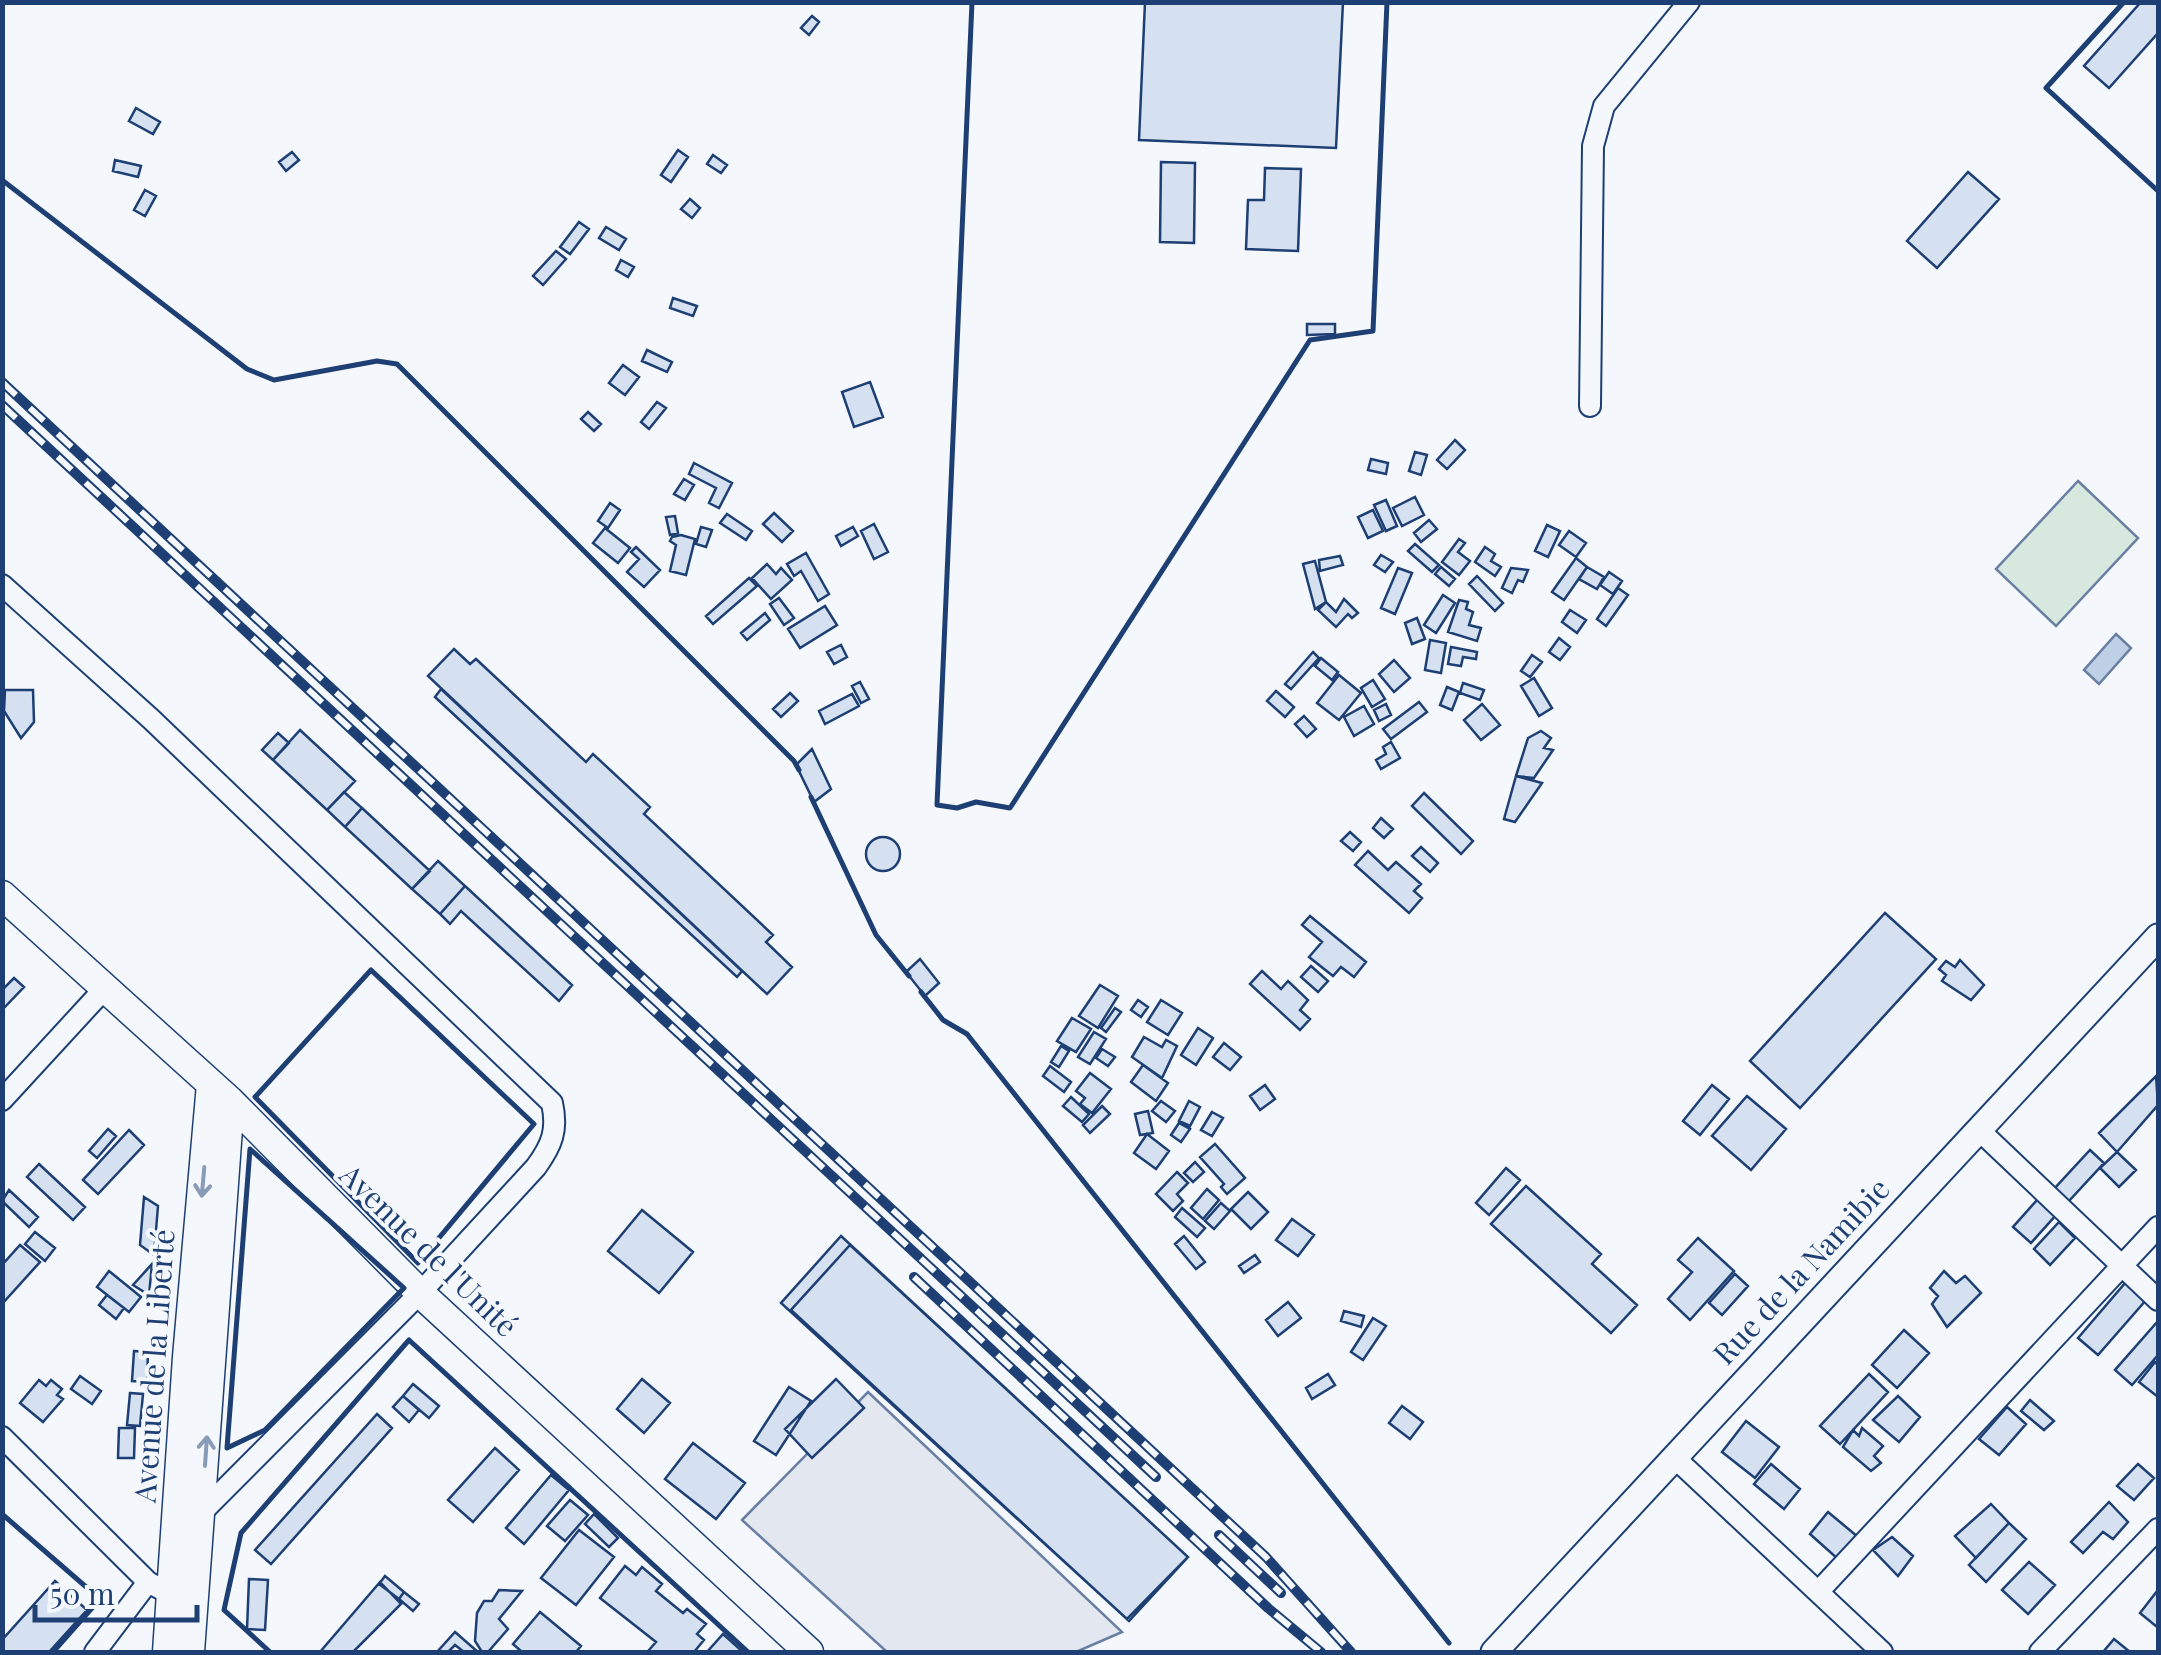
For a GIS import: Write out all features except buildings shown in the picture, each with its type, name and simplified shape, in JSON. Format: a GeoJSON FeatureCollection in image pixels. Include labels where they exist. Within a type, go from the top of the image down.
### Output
{"type":"FeatureCollection","features":[{"type":"Feature","properties":{"kind":"main road","name":"Avenue de l'Unité"},"geometry":{"type":"LineString","coordinates":[[2,895],[221,1093],[420,1293],[810,1652]]}},
{"type":"Feature","properties":{"kind":"main road","name":"Avenue de la Liberté"},"geometry":{"type":"LineString","coordinates":[[171,1591],[202,1516],[221,1093]]}},
{"type":"Feature","properties":{"kind":"main road","name":"Avenue de la Liberté"},"geometry":{"type":"LineString","coordinates":[[182,1648],[171,1591],[221,1093]]}},
{"type":"Feature","properties":{"kind":"street"},"geometry":{"type":"LineString","coordinates":[[1590,406],[1593,146],[1604,106],[1689,2]]}},
{"type":"Feature","properties":{"kind":"street"},"geometry":{"type":"LineString","coordinates":[[2,584],[151,719],[552,1103],[556,1124],[543,1157],[420,1293],[202,1516],[176,1531]]}},
{"type":"Feature","properties":{"kind":"street","name":"Rue de la Namibie"},"geometry":{"type":"LineString","coordinates":[[1494,1652],[2158,937]]}},
{"type":"Feature","properties":{"kind":"street"},"geometry":{"type":"LineString","coordinates":[[2,1100],[106,987]]}},
{"type":"Feature","properties":{"kind":"street"},"geometry":{"type":"LineString","coordinates":[[1979,1130],[2158,1300]]}},
{"type":"Feature","properties":{"kind":"street"},"geometry":{"type":"LineString","coordinates":[[1818,1592],[2158,1228]]}},
{"type":"Feature","properties":{"kind":"street"},"geometry":{"type":"LineString","coordinates":[[2,1437],[171,1591],[95,1652]]}},
{"type":"Feature","properties":{"kind":"street"},"geometry":{"type":"LineString","coordinates":[[1675,1458],[1882,1652]]}},
{"type":"Feature","properties":{"kind":"street"},"geometry":{"type":"LineString","coordinates":[[2040,1652],[2158,1529]]}},
{"type":"Feature","properties":{"kind":"shaded area"},"geometry":{"type":"Polygon","coordinates":[[[2078,481],[2138,538],[2056,626],[1996,569],[2078,481]]]}},
{"type":"Feature","properties":{"kind":"shaded area"},"geometry":{"type":"Polygon","coordinates":[[[868,1392],[1122,1632],[1076,1652],[887,1652],[742,1520],[868,1392]]]}},
{"type":"Feature","properties":{"kind":"water"},"geometry":{"type":"Polygon","coordinates":[[[2116,634],[2131,648],[2099,684],[2084,670],[2116,634]]]}},
{"type":"Feature","properties":{"kind":"railway"},"geometry":{"type":"LineString","coordinates":[[2,382],[1266,1557],[1351,1652]]}},
{"type":"Feature","properties":{"kind":"railway"},"geometry":{"type":"LineString","coordinates":[[2,405],[1156,1477]]}},
{"type":"Feature","properties":{"kind":"railway"},"geometry":{"type":"LineString","coordinates":[[914,1277],[1268,1608],[1321,1652]]}},
{"type":"Feature","properties":{"kind":"railway"},"geometry":{"type":"LineString","coordinates":[[1219,1535],[1281,1593]]}},
{"type":"Feature","properties":{"kind":"wall"},"geometry":{"type":"LineString","coordinates":[[972,2],[937,805],[957,808],[976,802],[1010,808],[1310,340],[1373,331],[1387,2]]}},
{"type":"Feature","properties":{"kind":"wall"},"geometry":{"type":"LineString","coordinates":[[2124,2],[2046,88],[2158,191]]}},
{"type":"Feature","properties":{"kind":"wall"},"geometry":{"type":"LineString","coordinates":[[2,180],[247,369],[274,380],[377,361],[397,364],[799,770]]}},
{"type":"Feature","properties":{"kind":"wall"},"geometry":{"type":"LineString","coordinates":[[811,797],[876,935],[909,976]]}},
{"type":"Feature","properties":{"kind":"wall"},"geometry":{"type":"LineString","coordinates":[[371,970],[534,1124],[418,1263],[255,1097],[371,970]]}},
{"type":"Feature","properties":{"kind":"wall"},"geometry":{"type":"LineString","coordinates":[[921,992],[943,1020],[967,1034],[1449,1643]]}},
{"type":"Feature","properties":{"kind":"wall"},"geometry":{"type":"LineString","coordinates":[[250,1149],[404,1288],[265,1430],[227,1448],[250,1149]]}},
{"type":"Feature","properties":{"kind":"wall"},"geometry":{"type":"LineString","coordinates":[[270,1652],[224,1610],[241,1533],[409,1340],[748,1652]]}},
{"type":"Feature","properties":{"kind":"wall"},"geometry":{"type":"LineString","coordinates":[[2,1514],[100,1599],[53,1652]]}}]}
